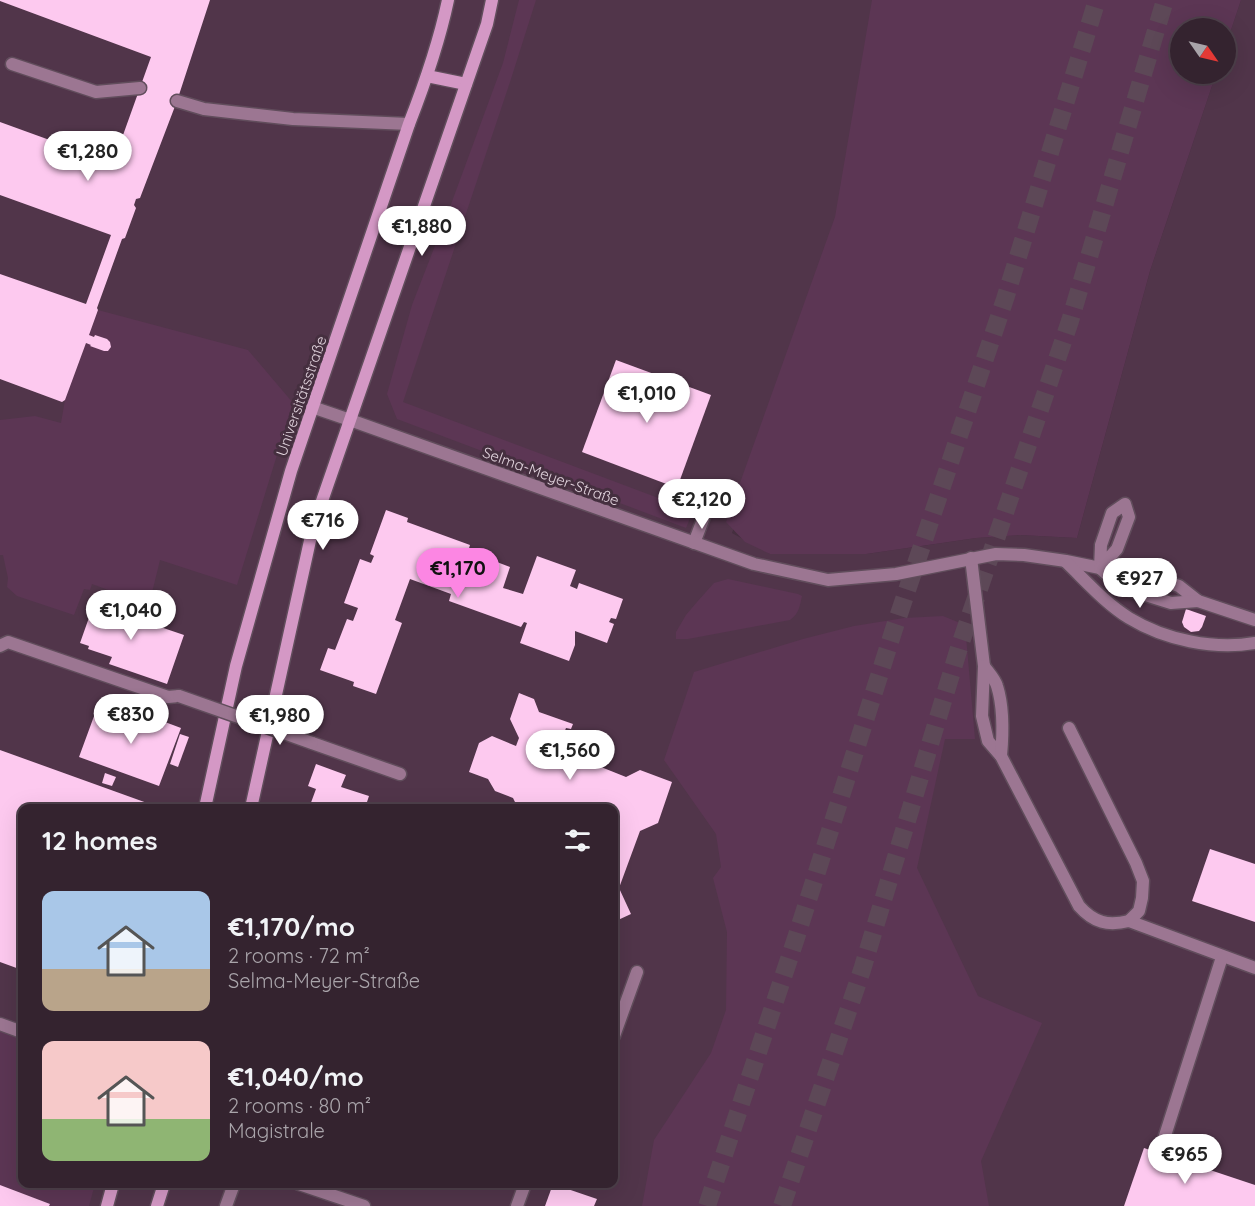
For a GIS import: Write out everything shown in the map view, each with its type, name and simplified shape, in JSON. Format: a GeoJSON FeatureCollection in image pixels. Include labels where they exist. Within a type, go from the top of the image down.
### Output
{"type":"FeatureCollection","features":[{"type":"Feature","properties":{"kind":"street","name":"Universitätsstraße"},"geometry":{"type":"LineString","coordinates":[[206,804],[239,655],[291,471],[427,76],[443,27],[448,0]]}},
{"type":"Feature","properties":{"kind":"street"},"geometry":{"type":"LineString","coordinates":[[252,804],[313,526],[487,24],[492,0]]}},
{"type":"Feature","properties":{"kind":"street"},"geometry":{"type":"LineString","coordinates":[[12,64],[96,92],[140,88]]}},
{"type":"Feature","properties":{"kind":"street"},"geometry":{"type":"LineString","coordinates":[[427,76],[466,84]]}},
{"type":"Feature","properties":{"kind":"street"},"geometry":{"type":"LineString","coordinates":[[177,101],[204,109],[293,119],[409,124]]}},
{"type":"Feature","properties":{"kind":"street","name":"Selma-Meyer-Straße"},"geometry":{"type":"LineString","coordinates":[[312,408],[754,564],[828,580],[896,574],[996,554],[1024,555],[1100,568],[1124,568],[1179,586],[1198,601],[1255,620]]}},
{"type":"Feature","properties":{"kind":"street"},"geometry":{"type":"LineString","coordinates":[[694,543],[707,509]]}},
{"type":"Feature","properties":{"kind":"street"},"geometry":{"type":"LineString","coordinates":[[972,558],[984,666],[982,716],[988,741],[1001,756],[1079,906],[1086,915],[1097,921],[1115,924],[1129,921],[1139,911],[1143,881],[1069,728]]}},
{"type":"Feature","properties":{"kind":"street"},"geometry":{"type":"LineString","coordinates":[[1066,561],[1111,604],[1130,618],[1156,631],[1211,646],[1255,643]]}},
{"type":"Feature","properties":{"kind":"street","name":"Selma-Meyer-Straße"},"geometry":{"type":"LineString","coordinates":[[1100,568],[1120,587],[1172,603],[1198,601]]}},
{"type":"Feature","properties":{"kind":"street"},"geometry":{"type":"LineString","coordinates":[[0,646],[8,642],[168,697],[179,696],[399,774]]}},
{"type":"Feature","properties":{"kind":"street"},"geometry":{"type":"LineString","coordinates":[[984,666],[997,685],[1002,736],[1001,756]]}},
{"type":"Feature","properties":{"kind":"street"},"geometry":{"type":"LineString","coordinates":[[1129,921],[1255,968]]}},
{"type":"Feature","properties":{"kind":"street"},"geometry":{"type":"LineString","coordinates":[[1162,1145],[1222,957]]}},
{"type":"Feature","properties":{"kind":"street"},"geometry":{"type":"LineString","coordinates":[[618,1025],[637,972]]}},
{"type":"Feature","properties":{"kind":"street"},"geometry":{"type":"LineString","coordinates":[[0,1024],[18,1031]]}},
{"type":"Feature","properties":{"kind":"street"},"geometry":{"type":"LineString","coordinates":[[107,1206],[112,1188]]}},
{"type":"Feature","properties":{"kind":"street"},"geometry":{"type":"LineString","coordinates":[[157,1206],[163,1188]]}},
{"type":"Feature","properties":{"kind":"street"},"geometry":{"type":"LineString","coordinates":[[226,1206],[233,1188]]}},
{"type":"Feature","properties":{"kind":"street"},"geometry":{"type":"LineString","coordinates":[[310,1188],[364,1206]]}},
{"type":"Feature","properties":{"kind":"street"},"geometry":{"type":"LineString","coordinates":[[517,1206],[524,1188]]}},
{"type":"Feature","properties":{"kind":"shaded area"},"geometry":{"type":"Polygon","coordinates":[[[0,0],[884,0],[848,214],[732,533],[770,554],[866,554],[976,538],[1020,535],[1077,538],[1150,271],[1213,84],[1236,84],[1235,18],[1241,0],[1255,0],[1255,1206],[0,1206],[0,0]]]}},
{"type":"Feature","properties":{"kind":"shaded area"},"geometry":{"type":"Polygon","coordinates":[[[519,0],[536,0],[403,402],[693,511],[686,528],[397,419],[387,394],[412,305],[503,63],[519,0]]]}},
{"type":"Feature","properties":{"kind":"shaded area"},"geometry":{"type":"Polygon","coordinates":[[[872,0],[1241,0],[1235,18],[1170,18],[1170,84],[1213,84],[1150,271],[1077,538],[1020,535],[976,538],[866,554],[770,554],[745,542],[726,522],[835,217],[872,0]]]}},
{"type":"Feature","properties":{"kind":"shaded area"},"geometry":{"type":"Polygon","coordinates":[[[98,310],[248,350],[293,403],[237,585],[160,560],[149,605],[92,584],[90,590],[84,589],[74,615],[17,596],[7,587],[8,578],[3,555],[0,555],[0,420],[35,416],[61,423],[65,400],[86,343],[108,351],[111,347],[110,342],[95,335],[94,337],[89,335],[98,310]]]}},
{"type":"Feature","properties":{"kind":"shaded area"},"geometry":{"type":"Polygon","coordinates":[[[728,579],[798,594],[802,596],[799,609],[790,620],[688,639],[676,639],[676,632],[697,602],[714,583],[728,579]]]}},
{"type":"Feature","properties":{"kind":"shaded area"},"geometry":{"type":"Polygon","coordinates":[[[943,616],[965,625],[975,739],[945,739],[917,868],[978,996],[1042,1023],[981,1161],[989,1206],[642,1206],[654,1140],[711,1053],[726,1010],[727,932],[713,878],[721,867],[716,834],[664,760],[694,672],[854,626],[904,618],[943,616]]]}},
{"type":"Feature","properties":{"kind":"shaded area"},"geometry":{"type":"Polygon","coordinates":[[[0,1031],[18,1035],[18,1188],[94,1188],[89,1206],[49,1206],[50,1204],[0,1185],[0,1031]]]}},
{"type":"Feature","properties":{"kind":"building"},"geometry":{"type":"Polygon","coordinates":[[[0,0],[210,0],[177,101],[140,198],[136,199],[134,205],[136,208],[125,238],[122,239],[89,335],[107,339],[111,347],[108,351],[104,351],[86,343],[65,400],[62,402],[0,379],[0,274],[86,304],[111,235],[0,195],[0,122],[113,163],[151,57],[0,0]]]}},
{"type":"Feature","properties":{"kind":"building"},"geometry":{"type":"Polygon","coordinates":[[[616,360],[711,395],[677,488],[582,452],[616,360]]]}},
{"type":"Feature","properties":{"kind":"building"},"geometry":{"type":"Polygon","coordinates":[[[386,510],[408,518],[407,522],[470,545],[466,558],[479,563],[481,556],[510,567],[503,588],[523,594],[537,556],[576,570],[570,586],[577,589],[579,583],[623,599],[616,619],[611,618],[609,622],[614,624],[607,643],[575,631],[575,645],[569,661],[520,643],[527,623],[524,622],[521,627],[449,601],[451,594],[410,579],[395,620],[402,623],[376,694],[353,686],[354,682],[320,670],[328,648],[335,650],[347,619],[353,621],[358,608],[344,603],[360,559],[371,563],[374,556],[370,554],[386,510]]]}},
{"type":"Feature","properties":{"kind":"building"},"geometry":{"type":"Polygon","coordinates":[[[97,595],[125,605],[122,614],[184,635],[167,684],[109,664],[112,657],[88,649],[89,646],[80,643],[97,595]]]}},
{"type":"Feature","properties":{"kind":"building"},"geometry":{"type":"Polygon","coordinates":[[[1186,609],[1206,616],[1199,631],[1191,632],[1184,627],[1182,622],[1186,609]]]}},
{"type":"Feature","properties":{"kind":"building"},"geometry":{"type":"Polygon","coordinates":[[[519,693],[534,699],[539,712],[573,724],[571,729],[566,728],[561,741],[575,747],[587,738],[598,742],[591,763],[626,777],[640,770],[672,782],[658,823],[640,831],[619,888],[631,914],[618,920],[618,804],[516,804],[513,798],[495,791],[488,779],[469,772],[479,743],[492,736],[516,746],[519,738],[510,719],[519,693]]]}},
{"type":"Feature","properties":{"kind":"building"},"geometry":{"type":"Polygon","coordinates":[[[97,708],[129,719],[132,710],[143,714],[140,723],[147,726],[149,716],[181,728],[159,786],[79,757],[97,708]]]}},
{"type":"Feature","properties":{"kind":"building"},"geometry":{"type":"Polygon","coordinates":[[[180,734],[189,737],[178,767],[170,764],[180,734]]]}},
{"type":"Feature","properties":{"kind":"building"},"geometry":{"type":"Polygon","coordinates":[[[0,750],[150,804],[18,804],[18,969],[0,962],[0,750]]]}},
{"type":"Feature","properties":{"kind":"building"},"geometry":{"type":"Polygon","coordinates":[[[316,764],[346,775],[341,787],[369,796],[366,804],[310,804],[316,789],[308,786],[316,764]]]}},
{"type":"Feature","properties":{"kind":"building"},"geometry":{"type":"Polygon","coordinates":[[[105,773],[116,777],[112,786],[102,783],[105,773]]]}},
{"type":"Feature","properties":{"kind":"building"},"geometry":{"type":"Polygon","coordinates":[[[1210,849],[1255,864],[1255,922],[1192,901],[1210,849]]]}},
{"type":"Feature","properties":{"kind":"building"},"geometry":{"type":"Polygon","coordinates":[[[1144,1148],[1255,1185],[1255,1206],[1124,1206],[1144,1148]]]}},
{"type":"Feature","properties":{"kind":"building"},"geometry":{"type":"Polygon","coordinates":[[[0,1185],[50,1204],[49,1206],[0,1206],[0,1185]]]}},
{"type":"Feature","properties":{"kind":"building"},"geometry":{"type":"Polygon","coordinates":[[[552,1188],[565,1188],[597,1199],[594,1206],[545,1206],[552,1188]]]}},
{"type":"Feature","properties":{"kind":"tunnel"},"geometry":{"type":"LineString","coordinates":[[707,1206],[796,938],[894,629],[1005,299],[1097,0]]}},
{"type":"Feature","properties":{"kind":"tunnel"},"geometry":{"type":"LineString","coordinates":[[782,1206],[862,970],[959,648],[1070,321],[1165,0]]}}]}
